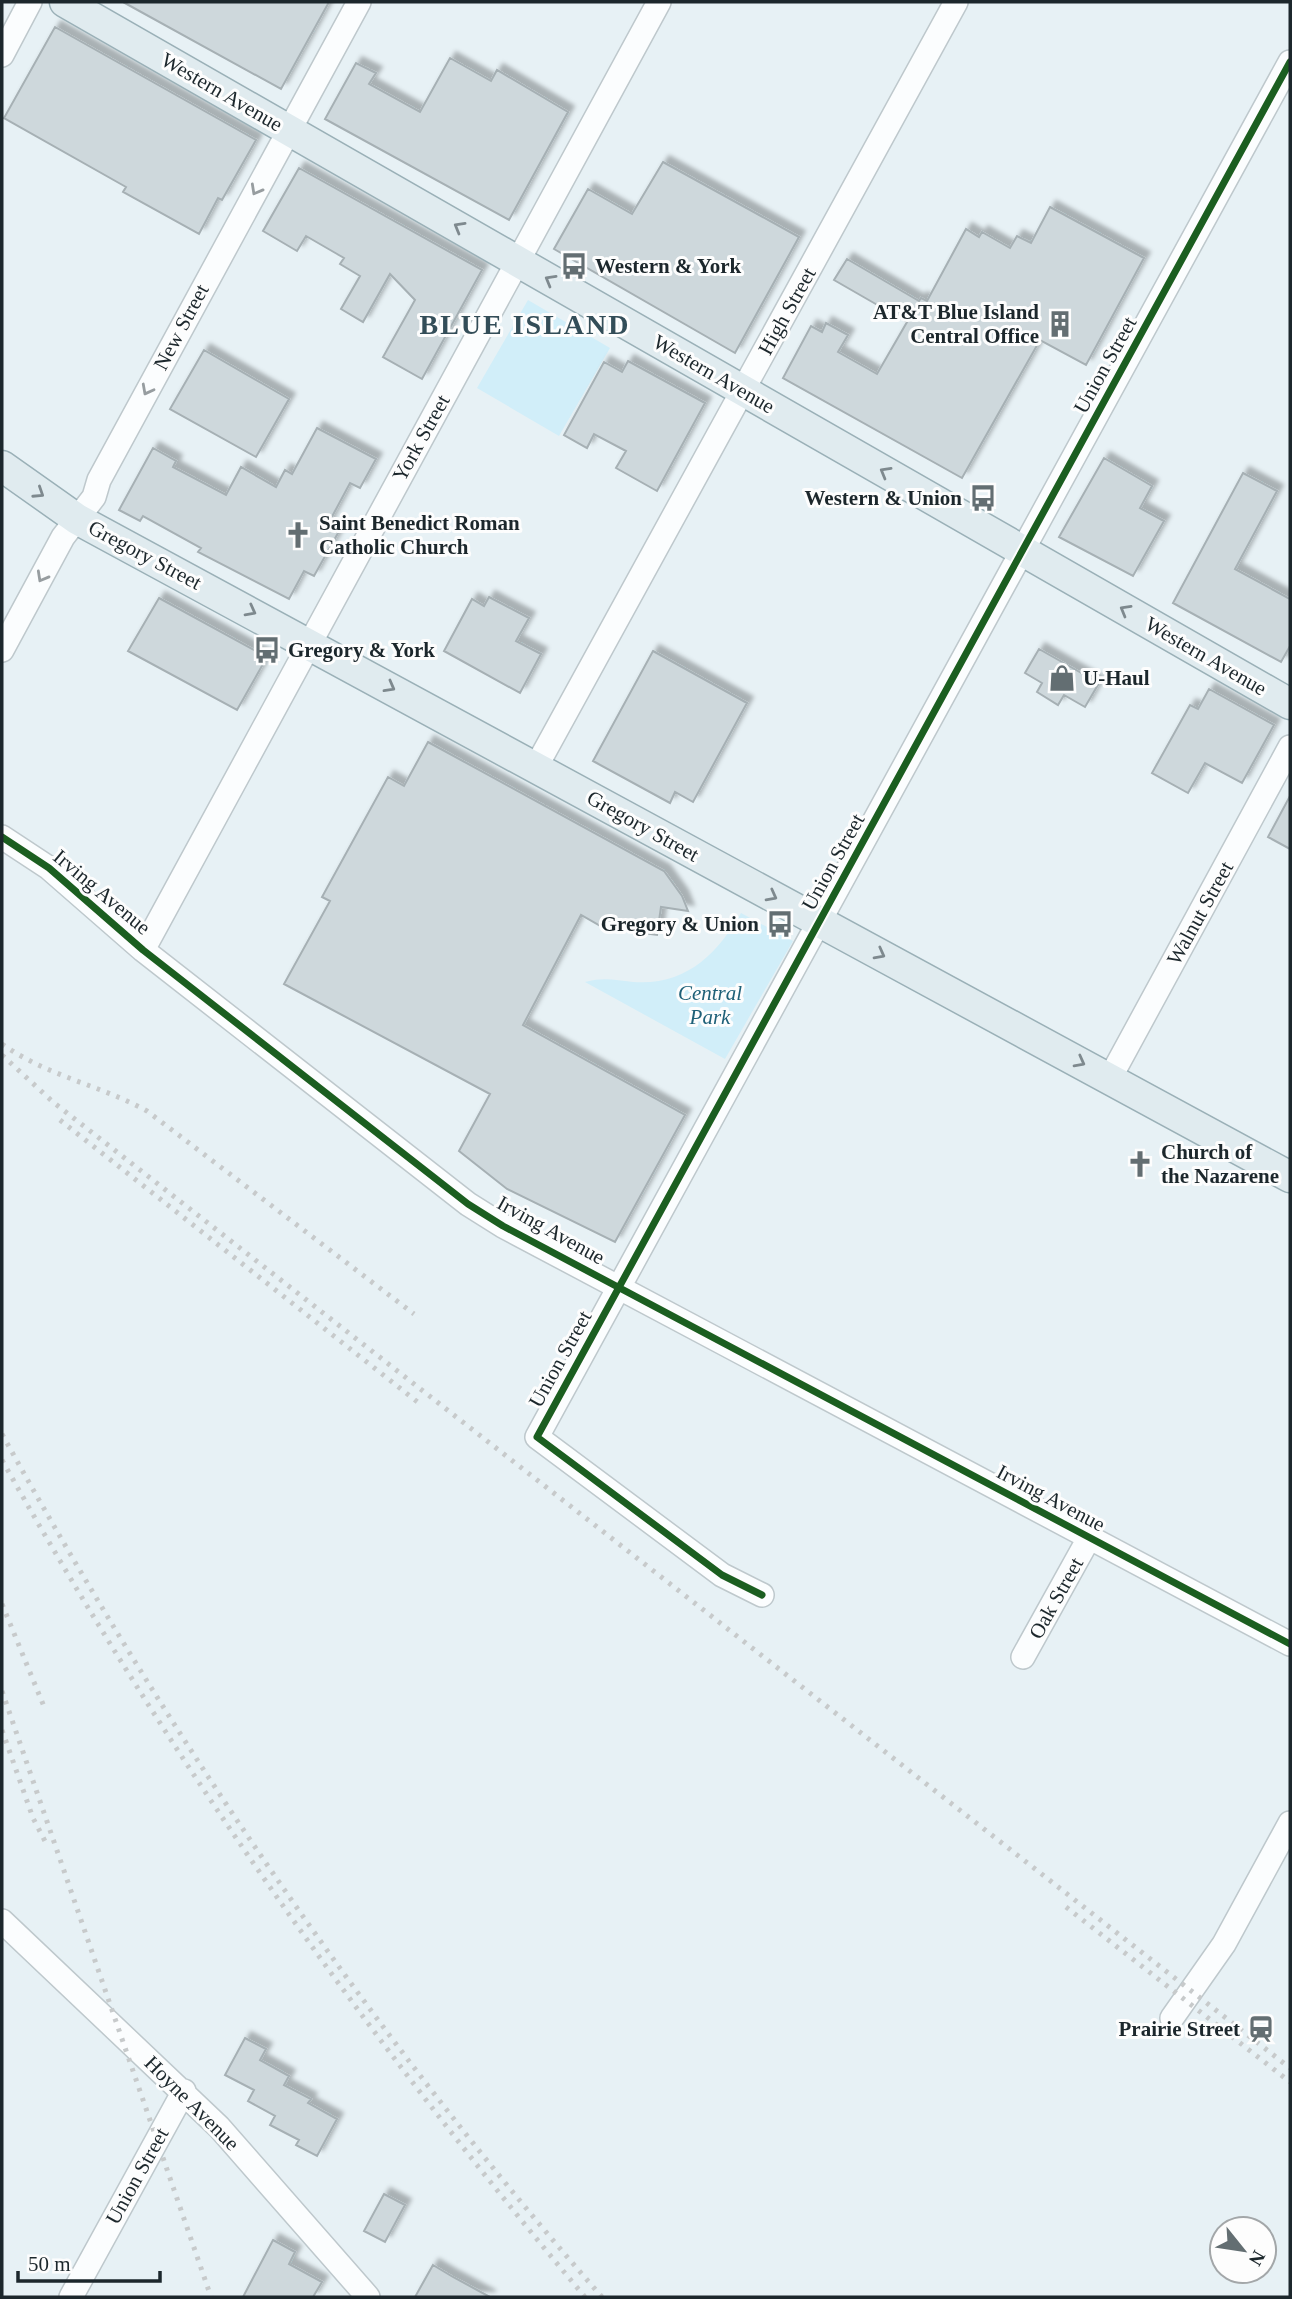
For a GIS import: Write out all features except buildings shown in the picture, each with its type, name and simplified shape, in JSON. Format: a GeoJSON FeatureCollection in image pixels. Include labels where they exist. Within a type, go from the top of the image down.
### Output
{"type":"FeatureCollection","features":[{"type":"Feature","properties":{"kind":"main road","name":"Western Avenue"},"geometry":{"type":"LineString","coordinates":[[65,2],[1290,705]]}},
{"type":"Feature","properties":{"kind":"main road","name":"Gregory Street"},"geometry":{"type":"LineString","coordinates":[[2,466],[77,519],[309,642],[1290,1177]]}},
{"type":"Feature","properties":{"kind":"street"},"geometry":{"type":"LineString","coordinates":[[2,55],[30,2]]}},
{"type":"Feature","properties":{"kind":"street","name":"New Street"},"geometry":{"type":"LineString","coordinates":[[2,650],[63,537],[94,497],[105,468],[359,2]]}},
{"type":"Feature","properties":{"kind":"street","name":"York Street"},"geometry":{"type":"LineString","coordinates":[[144,950],[659,2]]}},
{"type":"Feature","properties":{"kind":"street","name":"High Street"},"geometry":{"type":"LineString","coordinates":[[536,767],[956,2]]}},
{"type":"Feature","properties":{"kind":"street","name":"Union Street"},"geometry":{"type":"LineString","coordinates":[[762,1595],[722,1575],[537,1437],[1290,62]]}},
{"type":"Feature","properties":{"kind":"street","name":"Walnut Street"},"geometry":{"type":"LineString","coordinates":[[1110,1078],[1290,747]]}},
{"type":"Feature","properties":{"kind":"street","name":"Irving Avenue"},"geometry":{"type":"LineString","coordinates":[[2,837],[49,867],[144,950],[468,1204],[503,1226],[1290,1644]]}},
{"type":"Feature","properties":{"kind":"street","name":"Oak Street"},"geometry":{"type":"LineString","coordinates":[[1023,1657],[1089,1538]]}},
{"type":"Feature","properties":{"kind":"street"},"geometry":{"type":"LineString","coordinates":[[1172,2018],[1224,1944],[1290,1823]]}},
{"type":"Feature","properties":{"kind":"street","name":"Hoyne Avenue"},"geometry":{"type":"LineString","coordinates":[[2,1921],[184,2091],[369,2297]]}},
{"type":"Feature","properties":{"kind":"street","name":"Union Street"},"geometry":{"type":"LineString","coordinates":[[71,2297],[184,2091]]}},
{"type":"Feature","properties":{"kind":"green space"},"geometry":{"type":"Polygon","coordinates":[[[528,300],[610,348],[559,436],[477,388],[528,300]]]}},
{"type":"Feature","properties":{"kind":"green space","name":"Central Park"},"geometry":{"type":"Polygon","coordinates":[[[741,913],[793,941],[725,1059],[585,982],[604,979],[652,982],[684,973],[710,954],[741,913]]]}},
{"type":"Feature","properties":{"kind":"railway"},"geometry":{"type":"LineString","coordinates":[[2,1044],[37,1064],[147,1111],[414,1314]]}},
{"type":"Feature","properties":{"kind":"railway"},"geometry":{"type":"LineString","coordinates":[[2,1055],[53,1102],[1290,2068]]}},
{"type":"Feature","properties":{"kind":"railway"},"geometry":{"type":"LineString","coordinates":[[60,1120],[420,1404]]}},
{"type":"Feature","properties":{"kind":"railway"},"geometry":{"type":"LineString","coordinates":[[2,1434],[135,1661],[279,1882],[355,1989],[435,2094],[517,2197],[602,2297]]}},
{"type":"Feature","properties":{"kind":"railway"},"geometry":{"type":"LineString","coordinates":[[2,1460],[133,1680],[274,1892],[425,2098],[585,2297]]}},
{"type":"Feature","properties":{"kind":"railway"},"geometry":{"type":"LineString","coordinates":[[2,1604],[45,1709]]}},
{"type":"Feature","properties":{"kind":"railway"},"geometry":{"type":"LineString","coordinates":[[2,1691],[211,2297]]}},
{"type":"Feature","properties":{"kind":"railway"},"geometry":{"type":"LineString","coordinates":[[2,1730],[33,1818],[48,1847]]}},
{"type":"Feature","properties":{"kind":"railway"},"geometry":{"type":"LineString","coordinates":[[1066,1907],[1290,2082]]}},
{"type":"Feature","properties":{"kind":"cycle path"},"geometry":{"type":"LineString","coordinates":[[762,1595],[722,1575],[537,1437],[1290,62]]}},
{"type":"Feature","properties":{"kind":"cycle path"},"geometry":{"type":"LineString","coordinates":[[2,837],[49,868],[143,950],[468,1204],[503,1226],[1290,1644]]}},
{"type":"Feature","properties":{"kind":"place","name":"Western & York"},"geometry":{"type":"Point","coordinates":[574,266]}},
{"type":"Feature","properties":{"kind":"place","name":"AT&T Blue Island Central Office"},"geometry":{"type":"Point","coordinates":[1060,324]}},
{"type":"Feature","properties":{"kind":"place","name":"Western & Union"},"geometry":{"type":"Point","coordinates":[983,498]}},
{"type":"Feature","properties":{"kind":"place","name":"Saint Benedict Roman Catholic Church"},"geometry":{"type":"Point","coordinates":[298,535]}},
{"type":"Feature","properties":{"kind":"place","name":"Gregory & York"},"geometry":{"type":"Point","coordinates":[267,650]}},
{"type":"Feature","properties":{"kind":"place","name":"U-Haul"},"geometry":{"type":"Point","coordinates":[1062,678]}},
{"type":"Feature","properties":{"kind":"place","name":"Gregory & Union"},"geometry":{"type":"Point","coordinates":[780,924]}},
{"type":"Feature","properties":{"kind":"place","name":"Church of the Nazarene"},"geometry":{"type":"Point","coordinates":[1140,1164]}},
{"type":"Feature","properties":{"kind":"place","name":"Prairie Street"},"geometry":{"type":"Point","coordinates":[1261,2029]}},
{"type":"Feature","properties":{"kind":"district","name":"BLUE ISLAND"},"geometry":{"type":"Point","coordinates":[525,324]}}]}
